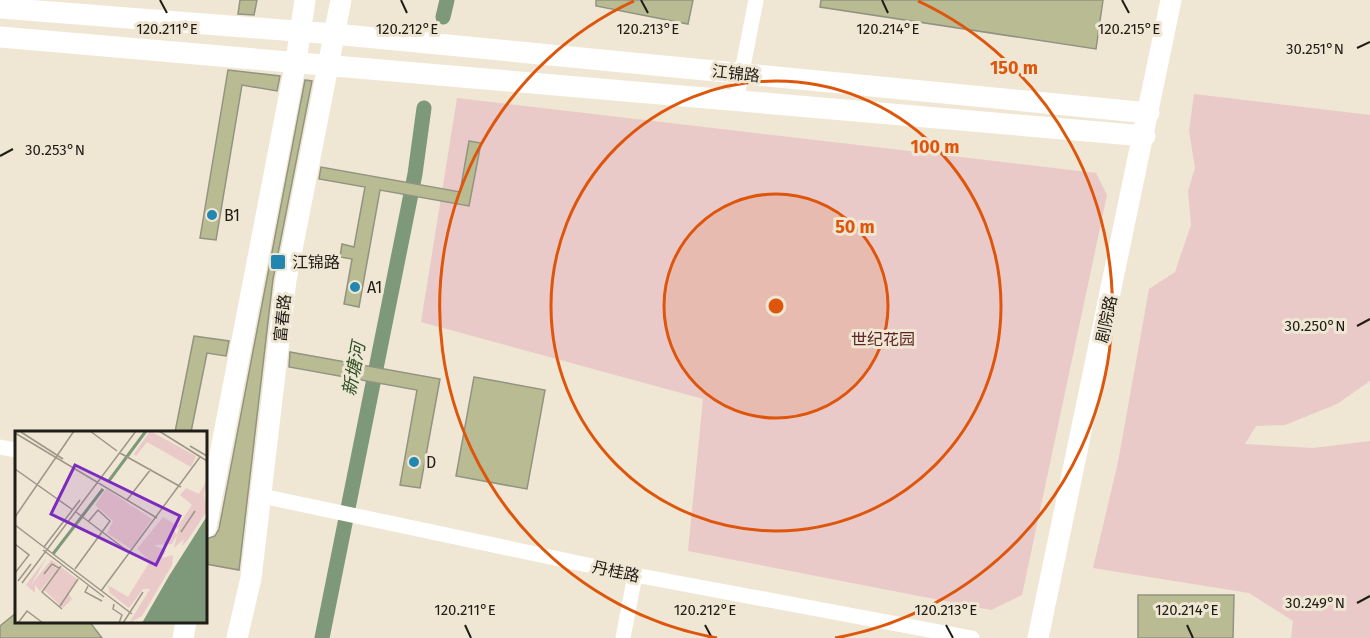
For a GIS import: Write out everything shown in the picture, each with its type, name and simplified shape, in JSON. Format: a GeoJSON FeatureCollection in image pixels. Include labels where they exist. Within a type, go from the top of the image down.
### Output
{"type":"FeatureCollection","features":[{"type":"Feature","properties":{"kind":"street","name":"富春路"},"geometry":{"type":"LineString","coordinates":[[207,517],[210,487],[296,61],[298,32],[305,0]]}},
{"type":"Feature","properties":{"kind":"street","name":"富春路"},"geometry":{"type":"LineString","coordinates":[[237,638],[251,578],[286,280],[341,0]]}},
{"type":"Feature","properties":{"kind":"street"},"geometry":{"type":"LineString","coordinates":[[736,102],[756,0]]}},
{"type":"Feature","properties":{"kind":"street","name":"剧院路"},"geometry":{"type":"LineString","coordinates":[[1038,638],[1172,0]]}},
{"type":"Feature","properties":{"kind":"street","name":"江锦路"},"geometry":{"type":"LineString","coordinates":[[0,8],[334,34],[1149,113]]}},
{"type":"Feature","properties":{"kind":"street","name":"江锦路"},"geometry":{"type":"LineString","coordinates":[[0,37],[1144,136]]}},
{"type":"Feature","properties":{"kind":"street"},"geometry":{"type":"LineString","coordinates":[[0,447],[15,450]]}},
{"type":"Feature","properties":{"kind":"street","name":"丹桂路"},"geometry":{"type":"LineString","coordinates":[[262,496],[634,575],[972,638]]}},
{"type":"Feature","properties":{"kind":"street"},"geometry":{"type":"LineString","coordinates":[[623,638],[634,575]]}},
{"type":"Feature","properties":{"kind":"street"},"geometry":{"type":"LineString","coordinates":[[183,638],[186,623]]}},
{"type":"Feature","properties":{"kind":"green space"},"geometry":{"type":"Polygon","coordinates":[[[1194,94],[1370,115],[1370,381],[1337,404],[1285,425],[1256,426],[1245,444],[1313,448],[1370,441],[1370,638],[1291,638],[1293,621],[1249,593],[1093,568],[1118,462],[1149,289],[1175,272],[1191,225],[1188,191],[1195,168],[1189,131],[1194,94]]]}},
{"type":"Feature","properties":{"kind":"green space","name":"世纪花园"},"geometry":{"type":"Polygon","coordinates":[[[457,98],[1096,173],[1107,195],[1022,595],[991,610],[688,551],[703,399],[421,322],[457,98]]]}},
{"type":"Feature","properties":{"kind":"building"},"geometry":{"type":"Polygon","coordinates":[[[240,0],[257,0],[254,15],[238,14],[240,0]]]}},
{"type":"Feature","properties":{"kind":"building"},"geometry":{"type":"Polygon","coordinates":[[[596,0],[693,0],[688,24],[596,6],[596,0]]]}},
{"type":"Feature","properties":{"kind":"building"},"geometry":{"type":"Polygon","coordinates":[[[821,0],[1103,0],[1096,49],[820,7],[821,0]]]}},
{"type":"Feature","properties":{"kind":"building"},"geometry":{"type":"Polygon","coordinates":[[[228,70],[280,76],[277,91],[242,85],[216,240],[200,238],[228,70]]]}},
{"type":"Feature","properties":{"kind":"building"},"geometry":{"type":"Polygon","coordinates":[[[305,80],[312,81],[273,279],[239,570],[207,564],[207,539],[215,536],[219,529],[305,80]]]}},
{"type":"Feature","properties":{"kind":"building"},"geometry":{"type":"Polygon","coordinates":[[[469,141],[481,143],[469,206],[380,190],[359,307],[344,304],[352,259],[340,257],[342,244],[354,247],[365,187],[319,179],[321,167],[460,192],[469,141]]]}},
{"type":"Feature","properties":{"kind":"building"},"geometry":{"type":"Polygon","coordinates":[[[194,336],[229,341],[226,356],[207,353],[191,431],[175,431],[194,336]]]}},
{"type":"Feature","properties":{"kind":"building"},"geometry":{"type":"Polygon","coordinates":[[[290,352],[440,379],[420,488],[400,485],[417,390],[289,367],[290,352]]]}},
{"type":"Feature","properties":{"kind":"building"},"geometry":{"type":"Polygon","coordinates":[[[474,377],[545,390],[527,489],[456,476],[474,377]]]}},
{"type":"Feature","properties":{"kind":"building"},"geometry":{"type":"Polygon","coordinates":[[[1138,595],[1234,595],[1233,638],[1138,638],[1138,595]]]}},
{"type":"Feature","properties":{"kind":"building"},"geometry":{"type":"Polygon","coordinates":[[[15,614],[15,623],[91,623],[102,638],[0,638],[0,626],[15,614]]]}},
{"type":"Feature","properties":{"kind":"waterway","name":"新塘河"},"geometry":{"type":"LineString","coordinates":[[443,17],[447,0]]}},
{"type":"Feature","properties":{"kind":"waterway","name":"新塘河"},"geometry":{"type":"LineString","coordinates":[[322,638],[415,174],[424,108]]}},
{"type":"Feature","properties":{"kind":"place","name":"B1"},"geometry":{"type":"Point","coordinates":[212,215]}},
{"type":"Feature","properties":{"kind":"place","name":"江锦路"},"geometry":{"type":"Point","coordinates":[278,262]}},
{"type":"Feature","properties":{"kind":"place","name":"A1"},"geometry":{"type":"Point","coordinates":[355,287]}},
{"type":"Feature","properties":{"kind":"place","name":"D"},"geometry":{"type":"Point","coordinates":[414,462]}}]}
